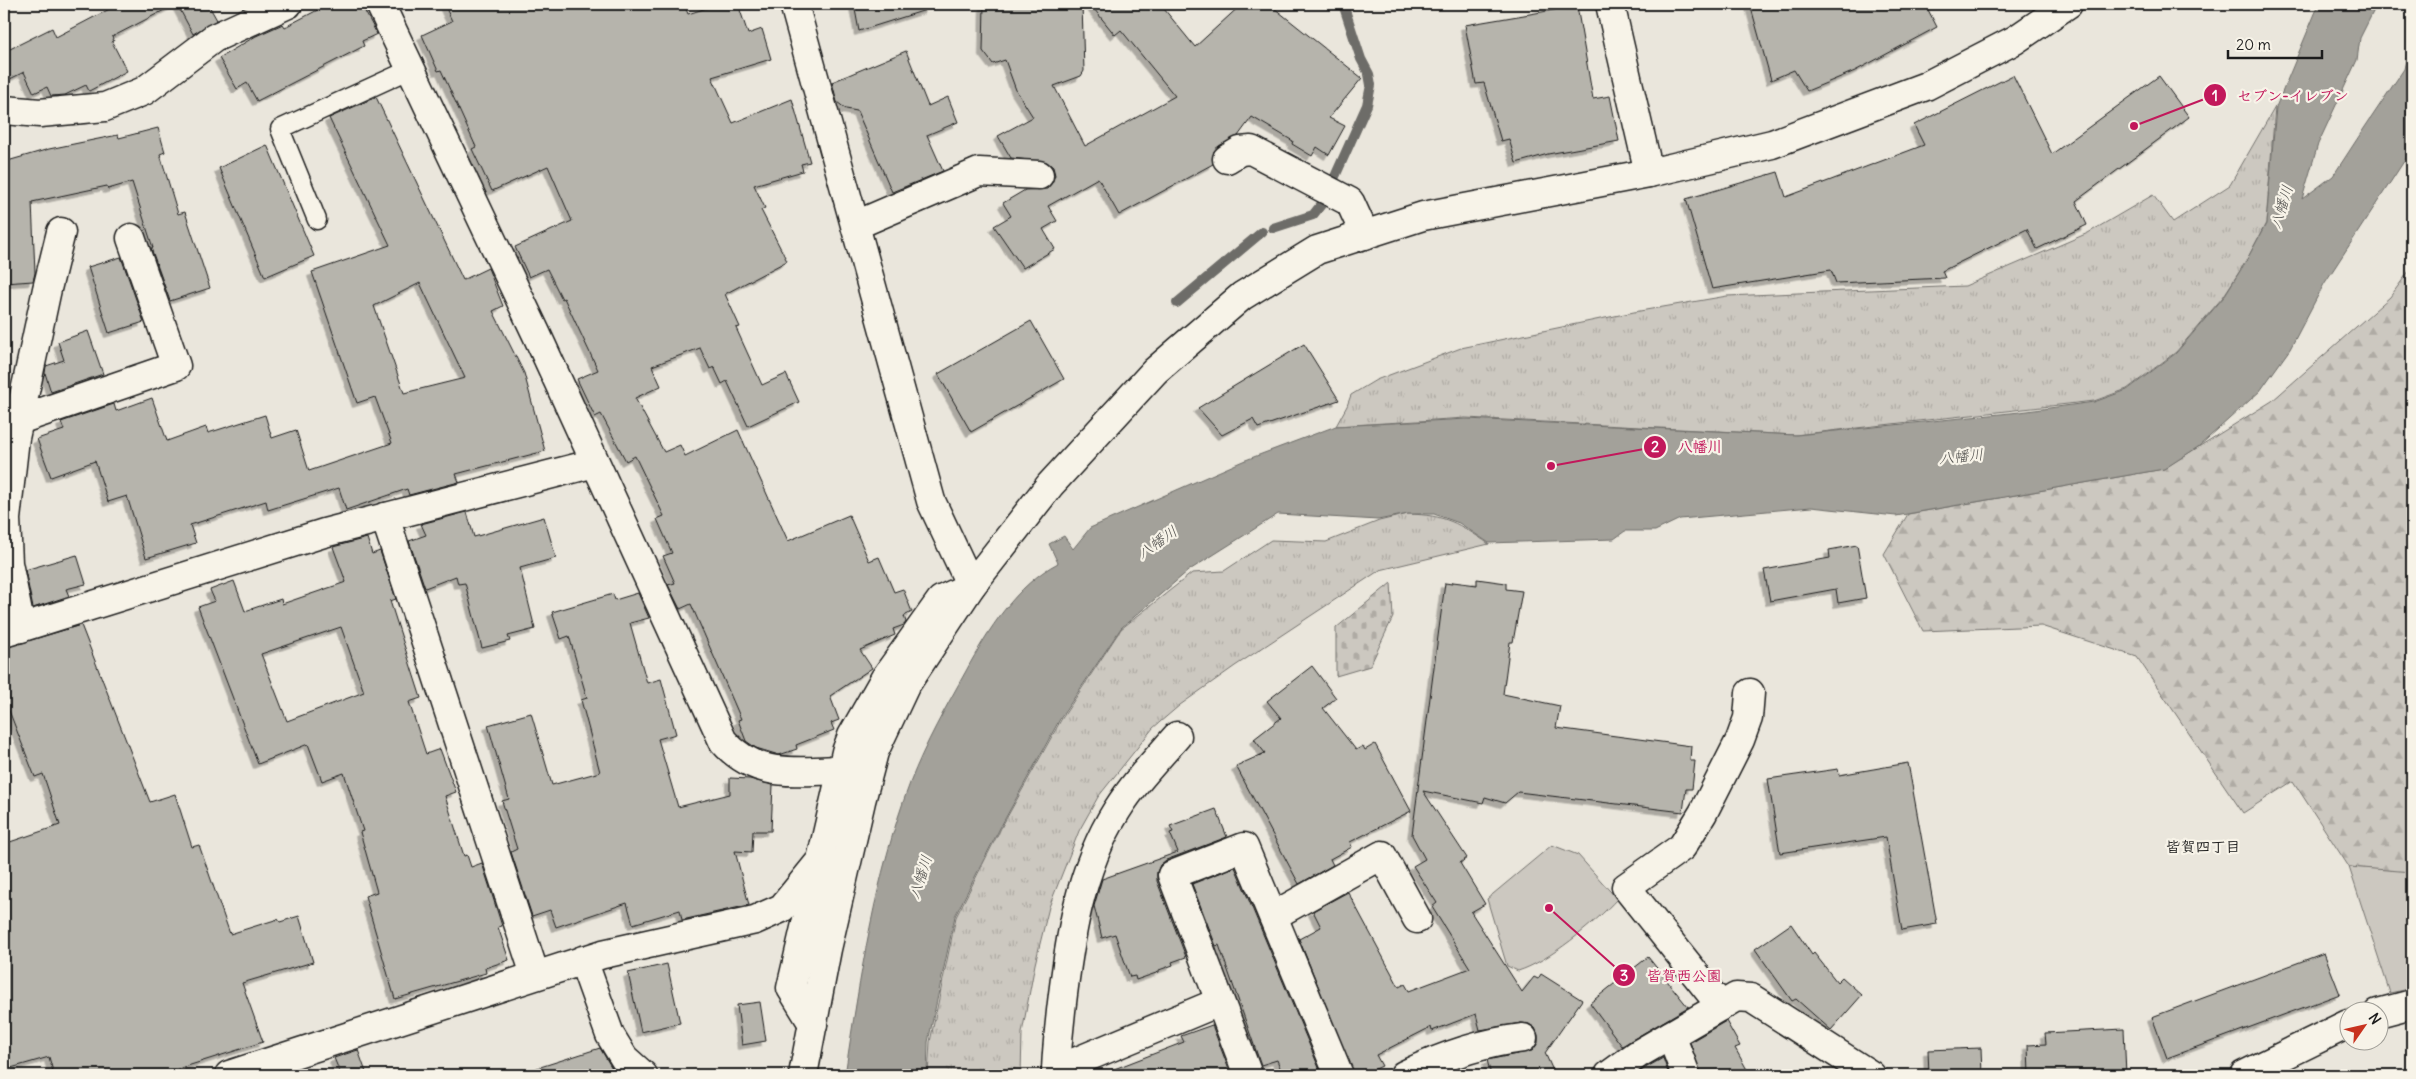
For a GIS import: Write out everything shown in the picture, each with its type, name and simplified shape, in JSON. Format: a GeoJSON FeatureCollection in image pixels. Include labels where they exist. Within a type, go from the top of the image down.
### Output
{"type":"FeatureCollection","features":[{"type":"Feature","properties":{"kind":"street"},"geometry":{"type":"LineString","coordinates":[[4,110],[40,113],[105,107],[144,92],[214,38],[285,4]]}},
{"type":"Feature","properties":{"kind":"street"},"geometry":{"type":"LineString","coordinates":[[380,4],[723,741],[734,754],[751,765],[768,769],[800,771],[840,770]]}},
{"type":"Feature","properties":{"kind":"street"},"geometry":{"type":"LineString","coordinates":[[794,4],[931,501],[970,586]]}},
{"type":"Feature","properties":{"kind":"street"},"geometry":{"type":"LineString","coordinates":[[1610,4],[1649,173]]}},
{"type":"Feature","properties":{"kind":"street"},"geometry":{"type":"LineString","coordinates":[[803,1075],[827,949],[861,801],[874,752],[905,686],[970,586],[1050,485],[1155,371],[1242,296],[1317,250],[1423,216],[1649,173],[1772,144],[1926,86],[2015,40],[2068,4]]}},
{"type":"Feature","properties":{"kind":"street"},"geometry":{"type":"LineString","coordinates":[[1228,159],[1240,151],[1250,150],[1350,202],[1365,235]]}},
{"type":"Feature","properties":{"kind":"street"},"geometry":{"type":"LineString","coordinates":[[856,224],[979,172],[1039,175]]}},
{"type":"Feature","properties":{"kind":"street"},"geometry":{"type":"LineString","coordinates":[[61,232],[46,289],[19,420],[6,519],[12,631],[324,533],[595,463]]}},
{"type":"Feature","properties":{"kind":"street"},"geometry":{"type":"LineString","coordinates":[[19,420],[176,366],[131,238]]}},
{"type":"Feature","properties":{"kind":"street"},"geometry":{"type":"LineString","coordinates":[[385,517],[535,975]]}},
{"type":"Feature","properties":{"kind":"street"},"geometry":{"type":"LineString","coordinates":[[813,1024],[791,988],[840,770],[852,736],[885,678],[941,600],[970,586]]}},
{"type":"Feature","properties":{"kind":"street"},"geometry":{"type":"LineString","coordinates":[[1721,1006],[1626,887],[1682,847],[1703,813],[1740,740],[1748,718],[1750,694]]}},
{"type":"Feature","properties":{"kind":"street"},"geometry":{"type":"LineString","coordinates":[[1177,736],[1132,787],[1116,811],[1094,855],[1079,899],[1067,956],[1056,1073],[1219,1002]]}},
{"type":"Feature","properties":{"kind":"street"},"geometry":{"type":"LineString","coordinates":[[1248,1075],[1172,875],[1244,848],[1339,1075]]}},
{"type":"Feature","properties":{"kind":"street"},"geometry":{"type":"LineString","coordinates":[[1273,916],[1382,855],[1417,919]]}},
{"type":"Feature","properties":{"kind":"street"},"geometry":{"type":"LineString","coordinates":[[229,1075],[583,960],[755,920],[782,908],[821,860]]}},
{"type":"Feature","properties":{"kind":"street"},"geometry":{"type":"LineString","coordinates":[[583,960],[610,1036],[624,1058],[643,1075]]}},
{"type":"Feature","properties":{"kind":"street"},"geometry":{"type":"LineString","coordinates":[[1609,1075],[1638,1054],[1736,997],[1751,998],[1871,1075]]}},
{"type":"Feature","properties":{"kind":"street"},"geometry":{"type":"LineString","coordinates":[[2388,1010],[2412,1004]]}},
{"type":"Feature","properties":{"kind":"street"},"geometry":{"type":"LineString","coordinates":[[2244,1075],[2338,1029]]}},
{"type":"Feature","properties":{"kind":"street"},"geometry":{"type":"LineString","coordinates":[[1671,1035],[1686,1075]]}},
{"type":"Feature","properties":{"kind":"street"},"geometry":{"type":"LineString","coordinates":[[1404,1075],[1442,1057],[1493,1041],[1523,1038]]}},
{"type":"Feature","properties":{"kind":"lane"},"geometry":{"type":"LineString","coordinates":[[317,220],[280,129],[411,69]]}},
{"type":"Feature","properties":{"kind":"green space"},"geometry":{"type":"Polygon","coordinates":[[[2275,107],[2266,223],[2245,263],[2223,297],[2176,352],[2127,389],[2094,401],[1795,435],[1466,418],[1336,426],[1351,395],[1376,380],[1461,348],[1634,312],[1727,296],[1965,286],[2088,233],[2153,195],[2173,222],[2230,185],[2275,107]]]}},
{"type":"Feature","properties":{"kind":"green space"},"geometry":{"type":"Polygon","coordinates":[[[2412,267],[2412,873],[2349,867],[2293,781],[2243,813],[2137,657],[2041,626],[1923,631],[1884,554],[1908,514],[2163,469],[2272,401],[2390,297],[2412,267]]]}},
{"type":"Feature","properties":{"kind":"green space"},"geometry":{"type":"Polygon","coordinates":[[[1408,514],[1432,516],[1451,521],[1489,544],[1380,570],[1235,666],[1180,705],[1153,728],[1098,797],[1079,831],[1049,907],[1035,964],[1022,1033],[1021,1075],[928,1075],[930,1042],[956,917],[1001,828],[1061,720],[1121,629],[1192,573],[1224,571],[1271,540],[1326,542],[1379,521],[1408,514]]]}},
{"type":"Feature","properties":{"kind":"green space"},"geometry":{"type":"Polygon","coordinates":[[[1391,583],[1393,617],[1370,666],[1336,676],[1336,628],[1391,583]]]}},
{"type":"Feature","properties":{"kind":"green space"},"geometry":{"type":"Polygon","coordinates":[[[1552,845],[1578,855],[1617,899],[1557,951],[1518,971],[1507,966],[1487,899],[1552,845]]]}},
{"type":"Feature","properties":{"kind":"green space"},"geometry":{"type":"Polygon","coordinates":[[[2349,867],[2412,872],[2412,988],[2390,993],[2349,867]]]}},
{"type":"Feature","properties":{"kind":"water"},"geometry":{"type":"Polygon","coordinates":[[[2319,4],[2377,4],[2360,38],[2357,60],[2318,144],[2302,199],[2333,176],[2404,69],[2412,34],[2412,149],[2324,284],[2290,349],[2260,391],[2198,447],[2164,469],[1896,516],[1811,507],[1680,519],[1655,531],[1625,531],[1614,539],[1489,543],[1459,523],[1434,514],[1408,514],[1378,520],[1278,514],[1188,571],[1121,628],[1060,719],[1000,828],[955,916],[928,1042],[927,1075],[845,1075],[863,964],[878,890],[887,854],[910,783],[943,712],[975,655],[1004,610],[1029,583],[1058,563],[1049,544],[1064,536],[1073,549],[1090,528],[1243,461],[1336,426],[1467,419],[1796,435],[2020,412],[2094,402],[2127,390],[2176,353],[2223,298],[2266,224],[2276,107],[2319,4]]]}},
{"type":"Feature","properties":{"kind":"building"},"geometry":{"type":"Polygon","coordinates":[[[119,4],[176,4],[112,37],[114,41],[112,42],[127,71],[89,91],[86,85],[65,95],[51,96],[47,87],[34,93],[24,72],[4,82],[4,52],[52,28],[56,37],[119,4]]]}},
{"type":"Feature","properties":{"kind":"building"},"geometry":{"type":"Polygon","coordinates":[[[177,4],[208,4],[217,20],[193,34],[177,4]]]}},
{"type":"Feature","properties":{"kind":"building"},"geometry":{"type":"Polygon","coordinates":[[[329,4],[361,4],[377,34],[362,41],[364,46],[257,101],[247,83],[237,89],[219,58],[256,36],[283,24],[285,27],[329,4]]]}},
{"type":"Feature","properties":{"kind":"building"},"geometry":{"type":"Polygon","coordinates":[[[444,4],[684,4],[688,14],[719,4],[738,4],[748,34],[762,29],[771,59],[712,77],[733,123],[792,99],[810,162],[801,164],[803,171],[754,185],[765,208],[761,210],[787,261],[725,294],[740,327],[736,328],[762,385],[786,374],[799,402],[748,426],[727,381],[722,384],[714,367],[710,369],[700,348],[652,366],[661,386],[635,398],[664,452],[680,445],[685,456],[738,430],[788,541],[849,515],[869,561],[879,557],[894,592],[903,589],[912,612],[904,616],[906,622],[904,625],[893,629],[895,635],[860,650],[872,668],[830,696],[839,720],[831,723],[834,730],[796,745],[797,749],[779,755],[756,748],[746,741],[738,720],[741,719],[691,604],[680,609],[668,585],[675,583],[663,556],[672,553],[657,519],[664,516],[635,456],[626,461],[601,414],[595,417],[577,379],[598,370],[564,298],[562,299],[547,269],[529,277],[515,247],[572,221],[548,166],[492,191],[472,149],[476,147],[441,70],[438,71],[422,35],[452,21],[444,4]]]}},
{"type":"Feature","properties":{"kind":"building"},"geometry":{"type":"Polygon","coordinates":[[[854,4],[928,4],[929,9],[859,31],[854,4]]]}},
{"type":"Feature","properties":{"kind":"building"},"geometry":{"type":"Polygon","coordinates":[[[984,4],[1082,4],[1084,71],[1081,76],[1054,86],[1085,146],[1175,96],[1121,30],[1115,35],[1090,4],[1160,4],[1195,47],[1242,4],[1269,4],[1362,78],[1329,118],[1345,126],[1329,155],[1317,147],[1312,156],[1292,144],[1293,141],[1252,117],[1238,136],[1219,146],[1214,151],[1213,164],[1119,215],[1098,178],[1048,206],[1057,221],[1043,229],[1055,249],[1023,268],[994,226],[1011,216],[1003,203],[1025,190],[1047,189],[1055,175],[1053,167],[1047,162],[1011,158],[998,136],[1033,117],[1016,90],[1005,60],[993,64],[983,51],[984,4]]]}},
{"type":"Feature","properties":{"kind":"building"},"geometry":{"type":"Polygon","coordinates":[[[1750,4],[1925,4],[1937,27],[1855,71],[1807,91],[1794,70],[1771,80],[1750,4]]]}},
{"type":"Feature","properties":{"kind":"building"},"geometry":{"type":"Polygon","coordinates":[[[1577,6],[1593,99],[1610,96],[1619,141],[1548,154],[1516,163],[1509,139],[1501,141],[1484,83],[1476,84],[1465,25],[1577,6]]]}},
{"type":"Feature","properties":{"kind":"building"},"geometry":{"type":"Polygon","coordinates":[[[906,51],[928,106],[948,97],[958,122],[927,135],[943,171],[892,192],[857,111],[846,109],[837,102],[832,82],[906,51]]]}},
{"type":"Feature","properties":{"kind":"building"},"geometry":{"type":"Polygon","coordinates":[[[2013,75],[2052,154],[2159,76],[2189,117],[2076,201],[2087,225],[2037,249],[2027,229],[1942,271],[1945,278],[1836,283],[1831,270],[1712,289],[1686,199],[1778,172],[1786,197],[1924,145],[1914,125],[2013,75]]]}},
{"type":"Feature","properties":{"kind":"building"},"geometry":{"type":"Polygon","coordinates":[[[376,97],[463,280],[488,268],[503,306],[493,311],[524,373],[545,451],[456,474],[459,482],[409,495],[407,489],[346,510],[339,488],[268,510],[266,501],[190,525],[196,543],[146,558],[127,496],[108,502],[95,461],[51,477],[37,439],[64,430],[61,422],[114,404],[116,411],[152,398],[167,441],[206,427],[208,433],[265,415],[272,438],[296,430],[309,471],[392,443],[375,397],[357,403],[312,272],[390,245],[329,118],[376,97]],[[420,283],[374,306],[404,393],[465,378],[420,283]]]}},
{"type":"Feature","properties":{"kind":"building"},"geometry":{"type":"Polygon","coordinates":[[[158,128],[165,152],[160,154],[178,214],[185,212],[210,288],[170,301],[151,248],[153,248],[132,182],[108,189],[107,186],[32,202],[35,273],[33,281],[4,283],[4,162],[49,149],[118,135],[119,138],[158,128]]]}},
{"type":"Feature","properties":{"kind":"building"},"geometry":{"type":"Polygon","coordinates":[[[267,145],[314,256],[265,277],[219,168],[267,145]]]}},
{"type":"Feature","properties":{"kind":"building"},"geometry":{"type":"Polygon","coordinates":[[[121,257],[144,322],[109,333],[88,267],[121,257]]]}},
{"type":"Feature","properties":{"kind":"building"},"geometry":{"type":"Polygon","coordinates":[[[1031,321],[1064,379],[971,432],[938,374],[1031,321]]]}},
{"type":"Feature","properties":{"kind":"building"},"geometry":{"type":"Polygon","coordinates":[[[88,331],[103,374],[51,392],[45,373],[46,366],[64,360],[58,342],[88,331]]]}},
{"type":"Feature","properties":{"kind":"building"},"geometry":{"type":"Polygon","coordinates":[[[1304,344],[1339,400],[1258,428],[1253,419],[1222,435],[1198,408],[1304,344]]]}},
{"type":"Feature","properties":{"kind":"building"},"geometry":{"type":"Polygon","coordinates":[[[467,512],[474,537],[544,517],[556,558],[520,568],[535,629],[508,636],[510,641],[482,648],[465,583],[458,584],[456,576],[425,588],[409,541],[426,535],[421,524],[467,512]]]}},
{"type":"Feature","properties":{"kind":"building"},"geometry":{"type":"Polygon","coordinates":[[[367,538],[372,554],[380,551],[396,599],[390,601],[421,698],[409,702],[426,754],[440,749],[456,792],[445,796],[464,856],[467,855],[471,867],[482,863],[502,926],[498,927],[509,960],[485,968],[486,973],[395,999],[365,896],[377,892],[360,832],[363,831],[344,773],[322,781],[308,744],[258,764],[198,607],[215,601],[210,590],[234,581],[245,611],[281,599],[282,604],[346,582],[333,547],[367,538]],[[341,627],[261,654],[287,721],[364,692],[341,627]]]}},
{"type":"Feature","properties":{"kind":"building"},"geometry":{"type":"Polygon","coordinates":[[[1857,545],[1866,598],[1838,603],[1836,589],[1770,601],[1764,570],[1830,558],[1829,550],[1857,545]]]}},
{"type":"Feature","properties":{"kind":"building"},"geometry":{"type":"Polygon","coordinates":[[[77,555],[86,584],[66,589],[69,596],[33,608],[25,570],[77,555]]]}},
{"type":"Feature","properties":{"kind":"building"},"geometry":{"type":"Polygon","coordinates":[[[1477,579],[1506,583],[1506,589],[1522,591],[1513,642],[1510,642],[1503,694],[1560,706],[1556,728],[1691,746],[1690,761],[1695,761],[1692,789],[1686,789],[1683,812],[1518,792],[1505,803],[1485,797],[1483,803],[1423,791],[1467,858],[1460,863],[1485,904],[1471,912],[1522,992],[1534,977],[1538,979],[1541,974],[1582,1000],[1545,1053],[1555,1075],[1491,1075],[1487,1060],[1532,1051],[1538,1043],[1538,1035],[1535,1028],[1529,1024],[1521,1023],[1480,1030],[1476,1014],[1432,1031],[1431,1027],[1376,1055],[1382,1066],[1363,1075],[1354,1075],[1299,939],[1321,927],[1313,911],[1348,892],[1399,987],[1405,984],[1409,991],[1470,968],[1432,907],[1437,903],[1413,866],[1425,859],[1412,835],[1445,583],[1477,585],[1477,579]]]}},
{"type":"Feature","properties":{"kind":"building"},"geometry":{"type":"Polygon","coordinates":[[[638,593],[649,618],[630,623],[647,683],[661,679],[676,734],[658,739],[678,807],[730,794],[730,778],[750,779],[773,785],[771,831],[753,831],[752,852],[735,851],[749,905],[682,920],[680,910],[633,924],[627,903],[556,927],[550,910],[532,916],[511,852],[517,849],[502,801],[509,799],[488,725],[531,713],[552,785],[600,772],[581,700],[587,698],[569,636],[561,639],[552,612],[613,594],[615,600],[638,593]]]}},
{"type":"Feature","properties":{"kind":"building"},"geometry":{"type":"Polygon","coordinates":[[[81,625],[150,802],[175,794],[192,847],[199,845],[230,934],[278,919],[280,922],[299,916],[313,962],[242,983],[263,1042],[159,1075],[54,1075],[49,1057],[4,1070],[4,844],[60,825],[43,774],[35,777],[4,698],[4,648],[81,625]]]}},
{"type":"Feature","properties":{"kind":"building"},"geometry":{"type":"Polygon","coordinates":[[[1312,666],[1336,698],[1323,708],[1356,750],[1363,746],[1365,750],[1375,744],[1411,811],[1350,842],[1352,847],[1330,859],[1333,865],[1299,884],[1236,766],[1265,753],[1254,739],[1281,718],[1267,701],[1312,666]]]}},
{"type":"Feature","properties":{"kind":"building"},"geometry":{"type":"Polygon","coordinates":[[[1908,763],[1937,924],[1902,930],[1886,837],[1780,853],[1768,779],[1838,769],[1839,775],[1908,763]]]}},
{"type":"Feature","properties":{"kind":"building"},"geometry":{"type":"Polygon","coordinates":[[[1216,809],[1227,837],[1166,860],[1160,865],[1157,872],[1157,881],[1186,957],[1172,962],[1173,965],[1159,970],[1159,972],[1136,980],[1135,976],[1130,977],[1115,934],[1102,938],[1094,906],[1102,879],[1178,852],[1170,833],[1173,832],[1170,826],[1216,809]]]}},
{"type":"Feature","properties":{"kind":"building"},"geometry":{"type":"Polygon","coordinates":[[[1235,867],[1322,1075],[1283,1075],[1277,1060],[1261,1065],[1219,945],[1216,946],[1192,884],[1235,867]]]}},
{"type":"Feature","properties":{"kind":"building"},"geometry":{"type":"Polygon","coordinates":[[[1791,924],[1812,955],[1814,953],[1837,982],[1842,977],[1862,995],[1831,1030],[1796,999],[1792,1001],[1755,949],[1791,924]]]}},
{"type":"Feature","properties":{"kind":"building"},"geometry":{"type":"Polygon","coordinates":[[[2324,953],[2340,994],[2167,1058],[2152,1017],[2324,953]]]}},
{"type":"Feature","properties":{"kind":"building"},"geometry":{"type":"Polygon","coordinates":[[[1648,957],[1688,1007],[1622,1046],[1590,1003],[1648,957]]]}},
{"type":"Feature","properties":{"kind":"building"},"geometry":{"type":"Polygon","coordinates":[[[667,964],[680,1023],[641,1032],[628,973],[667,964]]]}},
{"type":"Feature","properties":{"kind":"building"},"geometry":{"type":"Polygon","coordinates":[[[760,1002],[766,1041],[742,1045],[737,1005],[760,1002]]]}},
{"type":"Feature","properties":{"kind":"building"},"geometry":{"type":"Polygon","coordinates":[[[1726,1021],[1740,1046],[1735,1048],[1750,1075],[1701,1075],[1690,1042],[1726,1021]]]}},
{"type":"Feature","properties":{"kind":"building"},"geometry":{"type":"Polygon","coordinates":[[[1212,1025],[1231,1075],[1104,1075],[1104,1073],[1184,1042],[1181,1036],[1212,1025]]]}},
{"type":"Feature","properties":{"kind":"building"},"geometry":{"type":"Polygon","coordinates":[[[2124,1029],[2126,1075],[2029,1075],[2028,1045],[2046,1044],[2045,1033],[2124,1029]]]}},
{"type":"Feature","properties":{"kind":"building"},"geometry":{"type":"Polygon","coordinates":[[[600,1048],[616,1075],[532,1075],[531,1070],[600,1048]]]}},
{"type":"Feature","properties":{"kind":"building"},"geometry":{"type":"Polygon","coordinates":[[[1981,1048],[1982,1075],[1929,1075],[1928,1050],[1981,1048]]]}},
{"type":"Feature","properties":{"kind":"building"},"geometry":{"type":"Polygon","coordinates":[[[358,1050],[367,1075],[341,1075],[334,1058],[358,1050]]]}},
{"type":"Feature","properties":{"kind":"building"},"geometry":{"type":"Polygon","coordinates":[[[1663,1058],[1669,1075],[1635,1075],[1647,1067],[1663,1058]]]}},
{"type":"Feature","properties":{"kind":"waterway"},"geometry":{"type":"LineString","coordinates":[[1333,181],[1367,105],[1371,85],[1369,74],[1361,59],[1343,4]]}},
{"type":"Feature","properties":{"kind":"waterway"},"geometry":{"type":"LineString","coordinates":[[1273,228],[1313,215],[1324,201]]}},
{"type":"Feature","properties":{"kind":"waterway"},"geometry":{"type":"LineString","coordinates":[[1177,303],[1262,232]]}},
{"type":"Feature","properties":{"kind":"place","name":"セブン-イレブン"},"geometry":{"type":"Point","coordinates":[2134,126]}},
{"type":"Feature","properties":{"kind":"place","name":"八幡川"},"geometry":{"type":"Point","coordinates":[1551,466]}},
{"type":"Feature","properties":{"kind":"place","name":"皆賀西公園"},"geometry":{"type":"Point","coordinates":[1549,908]}},
{"type":"Feature","properties":{"kind":"district","name":"皆賀四丁目"},"geometry":{"type":"Point","coordinates":[2203,846]}}]}
